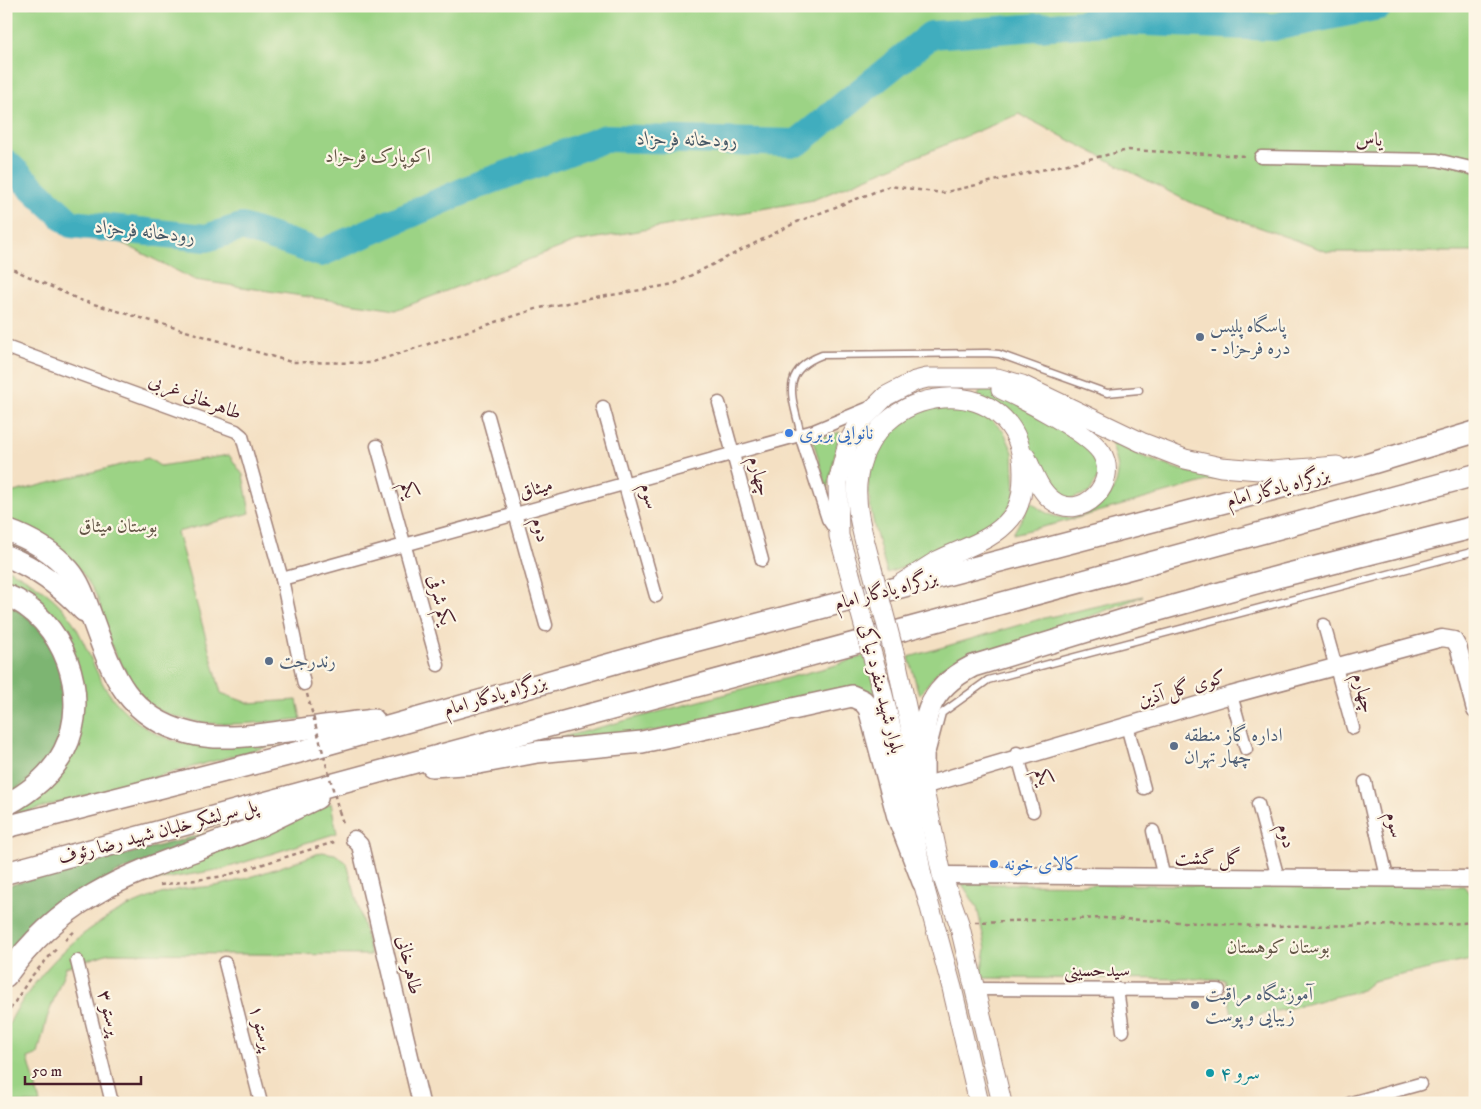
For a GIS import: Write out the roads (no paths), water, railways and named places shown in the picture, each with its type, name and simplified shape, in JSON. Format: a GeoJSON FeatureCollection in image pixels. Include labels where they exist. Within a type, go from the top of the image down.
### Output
{"type":"FeatureCollection","features":[{"type":"Feature","properties":{"kind":"highway","name":"بزرگراه یادگار امام"},"geometry":{"type":"LineString","coordinates":[[6,827],[299,752],[664,649],[1366,464],[1475,432]]}},
{"type":"Feature","properties":{"kind":"highway","name":"بزرگراه یادگار امام"},"geometry":{"type":"LineString","coordinates":[[310,790],[1475,475]]}},
{"type":"Feature","properties":{"kind":"highway"},"geometry":{"type":"LineString","coordinates":[[923,786],[923,732],[928,710],[940,688],[954,676],[973,666],[1139,616],[1475,527]]}},
{"type":"Feature","properties":{"kind":"highway"},"geometry":{"type":"LineString","coordinates":[[6,530],[38,544],[70,571],[82,590],[117,681],[130,701],[148,715],[190,733],[218,736],[254,735],[436,713]]}},
{"type":"Feature","properties":{"kind":"highway"},"geometry":{"type":"LineString","coordinates":[[6,556],[30,568],[67,593],[93,621]]}},
{"type":"Feature","properties":{"kind":"highway"},"geometry":{"type":"LineString","coordinates":[[6,596],[28,608],[41,620],[61,647],[73,684],[75,709],[64,750],[48,775],[27,793],[6,805]]}},
{"type":"Feature","properties":{"kind":"highway"},"geometry":{"type":"LineString","coordinates":[[6,976],[20,956],[45,930],[75,905],[100,889],[124,877],[259,825],[373,773],[480,763],[537,752],[642,742],[852,696],[863,701],[869,708],[898,817],[933,879]]}},
{"type":"Feature","properties":{"kind":"highway","name":"پل سرلشکر خلبان شهید رضا رئوف"},"geometry":{"type":"LineString","coordinates":[[6,873],[310,790]]}},
{"type":"Feature","properties":{"kind":"main road","name":"بلوار شهید منفرد نیاکی"},"geometry":{"type":"LineString","coordinates":[[1002,1103],[959,923],[933,879],[906,788],[881,687],[839,536],[838,482],[848,443],[859,423],[886,396],[915,380],[943,376],[973,379],[997,378],[1022,385],[1141,442],[1185,459],[1221,468],[1272,471],[1366,464]]}},
{"type":"Feature","properties":{"kind":"main road","name":"بلوار شهید منفرد نیاکی"},"geometry":{"type":"LineString","coordinates":[[973,379],[1023,399],[1093,444],[1104,460],[1106,477],[1093,500],[1081,505],[1066,506],[1056,503],[1039,484],[1021,445],[1008,425],[994,411],[985,405],[964,399],[932,399],[914,404],[893,416],[882,426],[863,456],[857,484],[858,516],[897,664],[923,786],[933,879],[952,988],[979,1103]]}},
{"type":"Feature","properties":{"kind":"main road"},"geometry":{"type":"LineString","coordinates":[[894,588],[938,561],[985,541],[1012,517],[1019,506],[1023,489],[1021,445]]}},
{"type":"Feature","properties":{"kind":"main road"},"geometry":{"type":"LineString","coordinates":[[964,1044],[966,1103]]}},
{"type":"Feature","properties":{"kind":"street","name":"یاس"},"geometry":{"type":"LineString","coordinates":[[1261,157],[1437,160],[1475,169]]}},
{"type":"Feature","properties":{"kind":"street","name":"طاهرخانی غربی"},"geometry":{"type":"LineString","coordinates":[[6,347],[239,433],[242,436],[282,579],[305,689]]}},
{"type":"Feature","properties":{"kind":"street","name":"چهارم"},"geometry":{"type":"LineString","coordinates":[[719,403],[762,560]]}},
{"type":"Feature","properties":{"kind":"street","name":"میثاق"},"geometry":{"type":"LineString","coordinates":[[282,579],[801,434],[837,423],[875,405]]}},
{"type":"Feature","properties":{"kind":"street","name":"سوم"},"geometry":{"type":"LineString","coordinates":[[603,407],[626,482],[656,596]]}},
{"type":"Feature","properties":{"kind":"street","name":"دوم"},"geometry":{"type":"LineString","coordinates":[[488,416],[517,514],[546,625]]}},
{"type":"Feature","properties":{"kind":"street"},"geometry":{"type":"LineString","coordinates":[[801,434],[828,519],[839,536]]}},
{"type":"Feature","properties":{"kind":"street","name":"یکم"},"geometry":{"type":"LineString","coordinates":[[377,446],[406,545]]}},
{"type":"Feature","properties":{"kind":"street","name":"یکم شرقی"},"geometry":{"type":"LineString","coordinates":[[406,545],[438,665]]}},
{"type":"Feature","properties":{"kind":"street","name":"چهارم"},"geometry":{"type":"LineString","coordinates":[[1324,625],[1353,728]]}},
{"type":"Feature","properties":{"kind":"street","name":"کوی گل آذین"},"geometry":{"type":"LineString","coordinates":[[923,786],[1018,755],[1442,638],[1454,640],[1459,649],[1475,710]]}},
{"type":"Feature","properties":{"kind":"street"},"geometry":{"type":"LineString","coordinates":[[1231,695],[1246,749]]}},
{"type":"Feature","properties":{"kind":"street"},"geometry":{"type":"LineString","coordinates":[[1127,726],[1144,788]]}},
{"type":"Feature","properties":{"kind":"street","name":"یکم"},"geometry":{"type":"LineString","coordinates":[[1018,755],[1033,811]]}},
{"type":"Feature","properties":{"kind":"street","name":"سوم"},"geometry":{"type":"LineString","coordinates":[[1365,782],[1387,877]]}},
{"type":"Feature","properties":{"kind":"street","name":"دوم"},"geometry":{"type":"LineString","coordinates":[[1258,804],[1278,878]]}},
{"type":"Feature","properties":{"kind":"street"},"geometry":{"type":"LineString","coordinates":[[1154,831],[1164,878]]}},
{"type":"Feature","properties":{"kind":"street","name":"طاهرخانی"},"geometry":{"type":"LineString","coordinates":[[351,839],[360,845],[421,1103]]}},
{"type":"Feature","properties":{"kind":"street","name":"گل گشت"},"geometry":{"type":"LineString","coordinates":[[933,879],[1387,877],[1475,879]]}},
{"type":"Feature","properties":{"kind":"street","name":"پرستو ۳"},"geometry":{"type":"LineString","coordinates":[[77,961],[112,1103]]}},
{"type":"Feature","properties":{"kind":"street","name":"پرستو ۱"},"geometry":{"type":"LineString","coordinates":[[225,964],[262,1103]]}},
{"type":"Feature","properties":{"kind":"street","name":"سیدحسینی"},"geometry":{"type":"LineString","coordinates":[[975,989],[1219,990]]}},
{"type":"Feature","properties":{"kind":"street"},"geometry":{"type":"LineString","coordinates":[[1117,989],[1123,1030]]}},
{"type":"Feature","properties":{"kind":"street"},"geometry":{"type":"LineString","coordinates":[[1351,1103],[1420,1084]]}},
{"type":"Feature","properties":{"kind":"lane"},"geometry":{"type":"LineString","coordinates":[[801,434],[791,386],[794,376],[800,367],[822,355],[999,354],[1107,393],[1139,390]]}},
{"type":"Feature","properties":{"kind":"lane"},"geometry":{"type":"LineString","coordinates":[[923,786],[942,713],[988,680],[1475,551]]}},
{"type":"Feature","properties":{"kind":"waterway","name":"رودخانه فرحزاد"},"geometry":{"type":"LineString","coordinates":[[6,163],[71,224],[206,238],[242,227],[321,253],[478,185],[606,138],[797,143],[931,35],[1120,21],[1274,27],[1379,6]]}},
{"type":"Feature","properties":{"kind":"place","name":"پاسگاه پلیس - دره فرحزاد"},"geometry":{"type":"Point","coordinates":[1200,337]}},
{"type":"Feature","properties":{"kind":"place","name":"نانوایی بربری"},"geometry":{"type":"Point","coordinates":[789,433]}},
{"type":"Feature","properties":{"kind":"place","name":"رندرجت"},"geometry":{"type":"Point","coordinates":[269,661]}},
{"type":"Feature","properties":{"kind":"place","name":"اداره گاز منطقه چهار تهران"},"geometry":{"type":"Point","coordinates":[1174,746]}},
{"type":"Feature","properties":{"kind":"place","name":"کالای خونه"},"geometry":{"type":"Point","coordinates":[994,864]}},
{"type":"Feature","properties":{"kind":"place","name":"آموزشگاه مراقبت زیبایی و پوست"},"geometry":{"type":"Point","coordinates":[1195,1005]}},
{"type":"Feature","properties":{"kind":"place","name":"سرو ۴"},"geometry":{"type":"Point","coordinates":[1210,1073]}},
{"type":"Feature","properties":{"kind":"park label","name":"اکوپارک فرحزاد"},"geometry":{"type":"Point","coordinates":[378,156]}},
{"type":"Feature","properties":{"kind":"park label","name":"بوستان میثاق"},"geometry":{"type":"Point","coordinates":[118,526]}},
{"type":"Feature","properties":{"kind":"park label","name":"بوستان کوهستان"},"geometry":{"type":"Point","coordinates":[1278,947]}}]}
